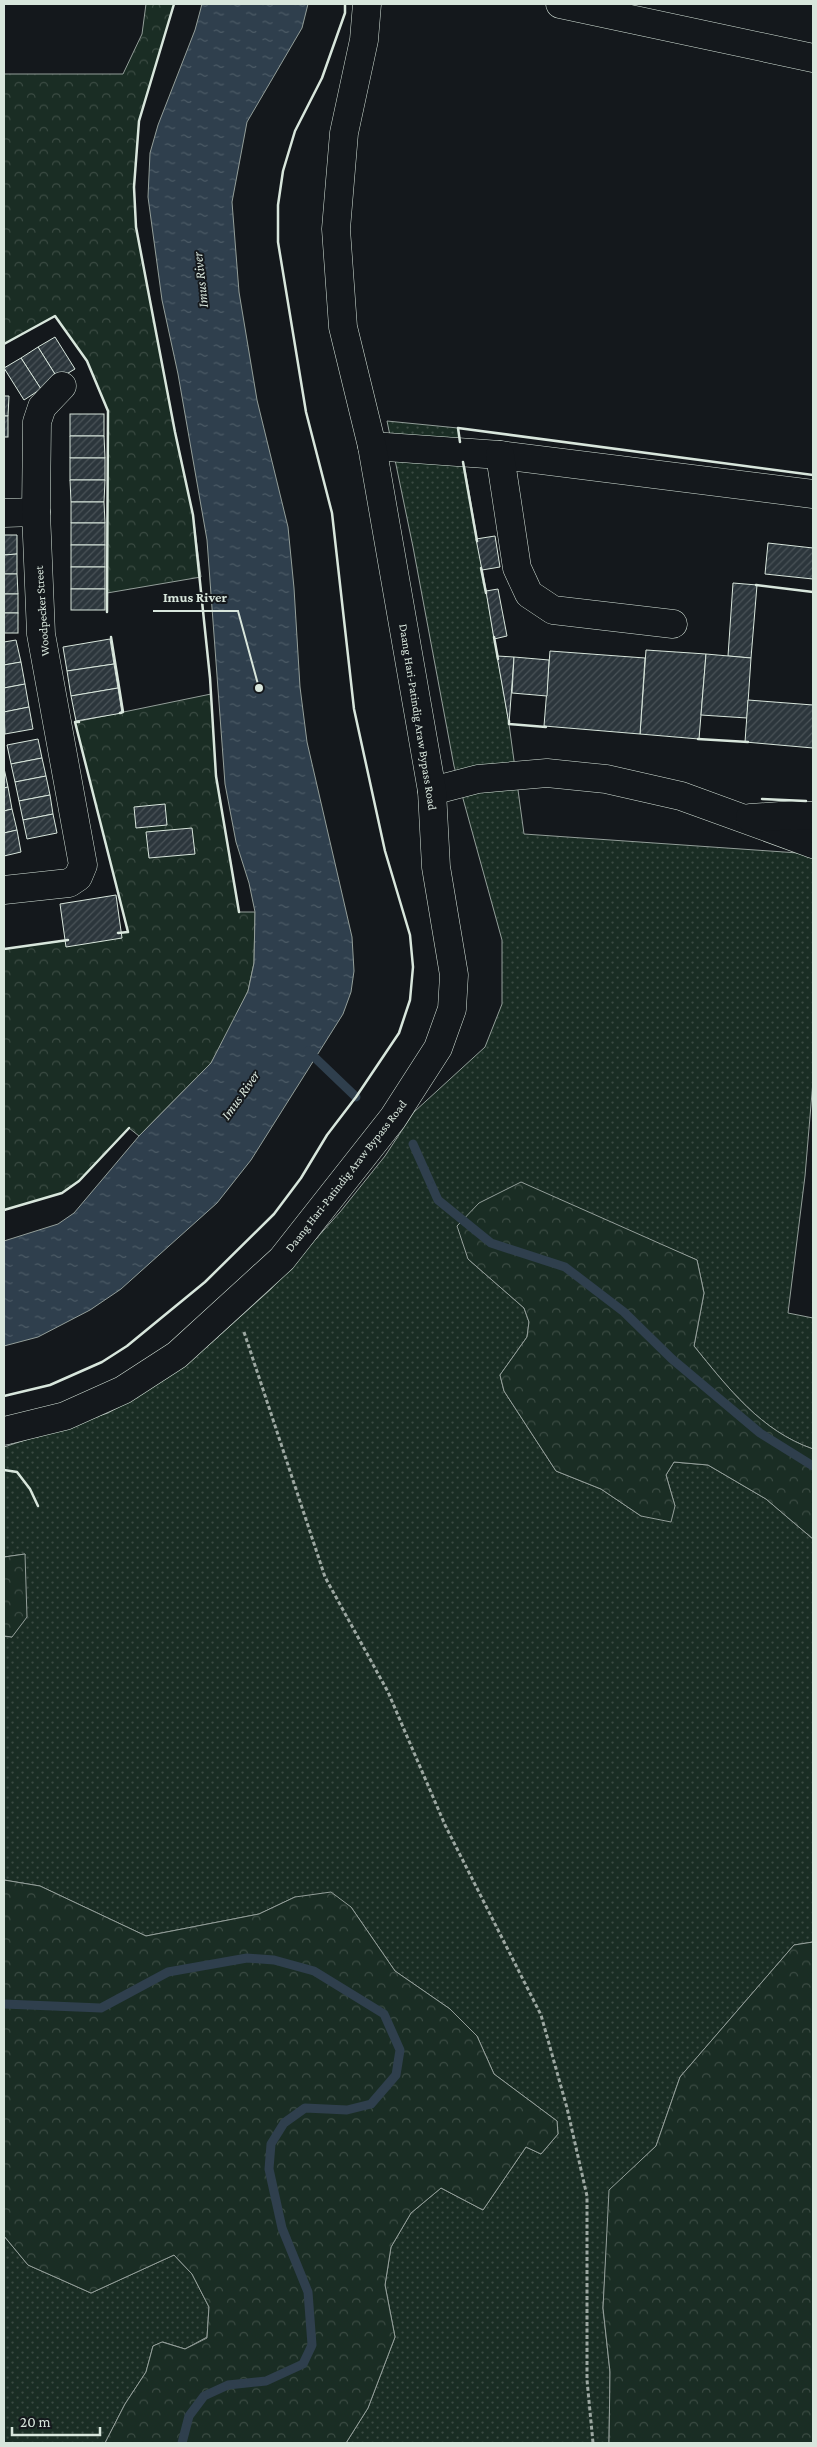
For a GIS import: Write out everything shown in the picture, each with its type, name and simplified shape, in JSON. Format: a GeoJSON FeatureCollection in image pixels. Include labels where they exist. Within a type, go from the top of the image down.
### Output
{"type":"FeatureCollection","features":[{"type":"Feature","properties":{"kind":"main road","name":"Daang Hari-Patindig Araw Bypass Road"},"geometry":{"type":"LineString","coordinates":[[4,1432],[65,1416],[123,1390],[177,1355],[282,1259],[393,1118],[438,1048],[452,1009],[454,975],[436,866],[432,791],[372,446],[343,328],[336,229],[344,133],[364,40],[367,4]]}},
{"type":"Feature","properties":{"kind":"main road"},"geometry":{"type":"LineString","coordinates":[[560,4],[813,58]]}},
{"type":"Feature","properties":{"kind":"main road","name":"Woodpecker Street"},"geometry":{"type":"LineString","coordinates":[[4,890],[69,883],[78,877],[82,871],[82,854],[43,652],[36,512],[36,422],[42,407],[62,386]]}},
{"type":"Feature","properties":{"kind":"main road"},"geometry":{"type":"LineString","coordinates":[[372,446],[500,455],[813,494]]}},
{"type":"Feature","properties":{"kind":"main road"},"geometry":{"type":"LineString","coordinates":[[500,455],[517,568],[529,594],[553,610],[673,624]]}},
{"type":"Feature","properties":{"kind":"main road"},"geometry":{"type":"LineString","coordinates":[[4,513],[36,512]]}},
{"type":"Feature","properties":{"kind":"main road"},"geometry":{"type":"LineString","coordinates":[[432,791],[478,779],[547,773],[606,779],[681,796],[813,844]]}},
{"type":"Feature","properties":{"kind":"main road"},"geometry":{"type":"LineString","coordinates":[[740,819],[793,815],[813,816]]}},
{"type":"Feature","properties":{"kind":"path"},"geometry":{"type":"LineString","coordinates":[[234,1303],[325,1577],[388,1692],[445,1825],[541,2015],[567,2108],[587,2196],[587,2380],[593,2443]]}},
{"type":"Feature","properties":{"kind":"green space"},"geometry":{"type":"Polygon","coordinates":[[[146,4],[174,4],[139,121],[134,188],[136,227],[175,432],[193,515],[201,577],[107,593],[108,411],[87,361],[55,316],[4,344],[4,74],[123,74],[142,34],[146,4]]]}},
{"type":"Feature","properties":{"kind":"green space"},"geometry":{"type":"Polygon","coordinates":[[[387,421],[458,428],[509,724],[524,834],[813,854],[813,1081],[805,1176],[788,1313],[813,1318],[813,1449],[794,1441],[761,1420],[733,1392],[694,1346],[704,1293],[697,1260],[642,1237],[468,1259],[524,1308],[529,1322],[527,1337],[500,1375],[504,1391],[556,1471],[601,1489],[641,1516],[675,1506],[666,1475],[674,1462],[708,1465],[766,1499],[813,1539],[813,1942],[794,1945],[680,2077],[656,2146],[610,2190],[603,2308],[610,2372],[609,2443],[346,2443],[368,2408],[395,2337],[385,2285],[391,2247],[411,2213],[441,2188],[483,2210],[526,2147],[541,2154],[558,2134],[557,2121],[494,2074],[477,2036],[450,2009],[395,1971],[351,1907],[295,1897],[259,1914],[146,1936],[40,1886],[4,1880],[4,1636],[12,1637],[25,1554],[4,1557],[4,1447],[108,1413],[143,1393],[210,1344],[271,1289],[340,1212],[385,1156],[414,1112],[485,1047],[502,1004],[502,940],[454,766],[413,547],[387,421]]]}},
{"type":"Feature","properties":{"kind":"green space"},"geometry":{"type":"Polygon","coordinates":[[[211,694],[216,776],[239,912],[255,912],[254,963],[248,991],[211,1063],[139,1136],[129,1128],[79,1181],[62,1193],[4,1210],[4,949],[128,932],[75,722],[211,694]]]}},
{"type":"Feature","properties":{"kind":"green space"},"geometry":{"type":"Polygon","coordinates":[[[521,1182],[697,1260],[704,1293],[694,1346],[733,1392],[761,1420],[794,1441],[813,1449],[813,1539],[766,1499],[708,1465],[674,1462],[666,1475],[675,1506],[671,1522],[641,1516],[601,1489],[556,1471],[504,1391],[500,1375],[527,1337],[529,1322],[524,1308],[468,1259],[457,1226],[479,1203],[521,1182]]]}},
{"type":"Feature","properties":{"kind":"green space"},"geometry":{"type":"Polygon","coordinates":[[[25,1554],[27,1617],[12,1637],[4,1636],[4,1557],[25,1554]]]}},
{"type":"Feature","properties":{"kind":"green space"},"geometry":{"type":"Polygon","coordinates":[[[4,1880],[40,1886],[146,1936],[259,1914],[295,1897],[331,1892],[351,1907],[395,1971],[450,2009],[477,2036],[494,2074],[557,2121],[558,2134],[541,2154],[526,2147],[483,2210],[441,2188],[411,2213],[391,2247],[385,2285],[395,2337],[368,2408],[346,2443],[105,2443],[125,2404],[146,2372],[153,2346],[162,2342],[185,2349],[207,2338],[209,2307],[192,2274],[174,2255],[91,2293],[28,2265],[4,2236],[4,1880]]]}},
{"type":"Feature","properties":{"kind":"green space"},"geometry":{"type":"Polygon","coordinates":[[[813,1942],[813,2443],[609,2443],[610,2372],[603,2308],[609,2190],[656,2146],[680,2077],[794,1945],[813,1942]]]}},
{"type":"Feature","properties":{"kind":"green space"},"geometry":{"type":"Polygon","coordinates":[[[4,2236],[28,2265],[91,2293],[174,2255],[192,2274],[209,2307],[207,2337],[185,2349],[163,2342],[153,2346],[146,2372],[125,2404],[105,2443],[4,2443],[4,2236]]]}},
{"type":"Feature","properties":{"kind":"water"},"geometry":{"type":"Polygon","coordinates":[[[202,4],[308,4],[302,28],[247,122],[232,202],[239,292],[257,400],[288,527],[300,687],[307,742],[352,937],[354,971],[351,992],[343,1014],[251,1160],[217,1203],[121,1289],[90,1310],[38,1337],[4,1346],[4,1241],[58,1224],[74,1213],[139,1136],[211,1063],[248,991],[254,963],[255,912],[249,883],[236,842],[225,784],[207,540],[178,374],[162,300],[148,197],[150,153],[158,125],[195,30],[202,4]]]}},
{"type":"Feature","properties":{"kind":"building"},"geometry":{"type":"Polygon","coordinates":[[[55,337],[75,369],[58,379],[38,347],[55,337]]]}},
{"type":"Feature","properties":{"kind":"building"},"geometry":{"type":"Polygon","coordinates":[[[38,347],[58,379],[41,389],[21,358],[38,347]]]}},
{"type":"Feature","properties":{"kind":"building"},"geometry":{"type":"Polygon","coordinates":[[[21,358],[41,389],[24,400],[4,368],[21,358]]]}},
{"type":"Feature","properties":{"kind":"building"},"geometry":{"type":"Polygon","coordinates":[[[4,396],[9,396],[8,416],[4,416],[4,396]]]}},
{"type":"Feature","properties":{"kind":"building"},"geometry":{"type":"Polygon","coordinates":[[[70,414],[104,414],[104,436],[70,436],[70,414]]]}},
{"type":"Feature","properties":{"kind":"building"},"geometry":{"type":"Polygon","coordinates":[[[4,416],[8,416],[8,437],[4,437],[4,416]]]}},
{"type":"Feature","properties":{"kind":"building"},"geometry":{"type":"Polygon","coordinates":[[[70,436],[104,436],[105,458],[70,458],[70,436]]]}},
{"type":"Feature","properties":{"kind":"building"},"geometry":{"type":"Polygon","coordinates":[[[70,458],[105,458],[105,480],[70,480],[70,458]]]}},
{"type":"Feature","properties":{"kind":"building"},"geometry":{"type":"Polygon","coordinates":[[[70,480],[105,480],[104,502],[71,502],[70,480]]]}},
{"type":"Feature","properties":{"kind":"building"},"geometry":{"type":"Polygon","coordinates":[[[71,502],[104,502],[105,523],[71,523],[71,502]]]}},
{"type":"Feature","properties":{"kind":"building"},"geometry":{"type":"Polygon","coordinates":[[[71,523],[105,523],[105,545],[71,545],[71,523]]]}},
{"type":"Feature","properties":{"kind":"building"},"geometry":{"type":"Polygon","coordinates":[[[4,535],[17,535],[17,554],[4,555],[4,535]]]}},
{"type":"Feature","properties":{"kind":"building"},"geometry":{"type":"Polygon","coordinates":[[[495,536],[500,567],[482,570],[476,539],[495,536]]]}},
{"type":"Feature","properties":{"kind":"building"},"geometry":{"type":"Polygon","coordinates":[[[768,543],[813,548],[813,579],[765,574],[768,543]]]}},
{"type":"Feature","properties":{"kind":"building"},"geometry":{"type":"Polygon","coordinates":[[[71,545],[105,545],[105,567],[71,567],[71,545]]]}},
{"type":"Feature","properties":{"kind":"building"},"geometry":{"type":"Polygon","coordinates":[[[17,554],[17,574],[4,574],[4,555],[17,554]]]}},
{"type":"Feature","properties":{"kind":"building"},"geometry":{"type":"Polygon","coordinates":[[[71,567],[105,567],[105,589],[71,589],[71,567]]]}},
{"type":"Feature","properties":{"kind":"building"},"geometry":{"type":"Polygon","coordinates":[[[4,574],[17,574],[18,594],[4,594],[4,574]]]}},
{"type":"Feature","properties":{"kind":"building"},"geometry":{"type":"Polygon","coordinates":[[[733,583],[757,585],[751,658],[728,656],[733,583]]]}},
{"type":"Feature","properties":{"kind":"building"},"geometry":{"type":"Polygon","coordinates":[[[71,589],[105,589],[105,610],[71,610],[71,589]]]}},
{"type":"Feature","properties":{"kind":"building"},"geometry":{"type":"Polygon","coordinates":[[[498,589],[507,636],[494,639],[486,591],[498,589]]]}},
{"type":"Feature","properties":{"kind":"building"},"geometry":{"type":"Polygon","coordinates":[[[4,594],[18,594],[18,613],[4,613],[4,594]]]}},
{"type":"Feature","properties":{"kind":"building"},"geometry":{"type":"Polygon","coordinates":[[[4,613],[18,613],[18,633],[4,633],[4,613]]]}},
{"type":"Feature","properties":{"kind":"building"},"geometry":{"type":"Polygon","coordinates":[[[110,639],[114,664],[67,671],[63,647],[110,639]]]}},
{"type":"Feature","properties":{"kind":"building"},"geometry":{"type":"Polygon","coordinates":[[[16,640],[21,662],[4,665],[4,642],[16,640]]]}},
{"type":"Feature","properties":{"kind":"building"},"geometry":{"type":"Polygon","coordinates":[[[646,650],[706,654],[699,739],[640,734],[646,650]]]}},
{"type":"Feature","properties":{"kind":"building"},"geometry":{"type":"Polygon","coordinates":[[[550,651],[645,658],[640,734],[544,726],[550,651]]]}},
{"type":"Feature","properties":{"kind":"building"},"geometry":{"type":"Polygon","coordinates":[[[706,654],[751,658],[747,718],[701,715],[706,654]]]}},
{"type":"Feature","properties":{"kind":"building"},"geometry":{"type":"Polygon","coordinates":[[[497,656],[514,657],[509,724],[497,656]]]}},
{"type":"Feature","properties":{"kind":"building"},"geometry":{"type":"Polygon","coordinates":[[[514,657],[549,660],[547,696],[512,693],[514,657]]]}},
{"type":"Feature","properties":{"kind":"building"},"geometry":{"type":"Polygon","coordinates":[[[21,662],[25,684],[4,688],[4,665],[21,662]]]}},
{"type":"Feature","properties":{"kind":"building"},"geometry":{"type":"Polygon","coordinates":[[[114,664],[118,688],[71,696],[67,671],[114,664]]]}},
{"type":"Feature","properties":{"kind":"building"},"geometry":{"type":"Polygon","coordinates":[[[25,684],[29,707],[4,712],[4,688],[25,684]]]}},
{"type":"Feature","properties":{"kind":"building"},"geometry":{"type":"Polygon","coordinates":[[[118,688],[122,713],[76,721],[71,696],[118,688]]]}},
{"type":"Feature","properties":{"kind":"building"},"geometry":{"type":"Polygon","coordinates":[[[748,700],[813,705],[813,748],[745,742],[748,700]]]}},
{"type":"Feature","properties":{"kind":"building"},"geometry":{"type":"Polygon","coordinates":[[[29,707],[33,729],[5,734],[4,712],[29,707]]]}},
{"type":"Feature","properties":{"kind":"building"},"geometry":{"type":"Polygon","coordinates":[[[38,739],[42,758],[11,764],[7,745],[38,739]]]}},
{"type":"Feature","properties":{"kind":"building"},"geometry":{"type":"Polygon","coordinates":[[[42,758],[46,776],[15,782],[11,764],[42,758]]]}},
{"type":"Feature","properties":{"kind":"building"},"geometry":{"type":"Polygon","coordinates":[[[4,768],[8,787],[4,788],[4,768]]]}},
{"type":"Feature","properties":{"kind":"building"},"geometry":{"type":"Polygon","coordinates":[[[46,776],[50,795],[19,801],[15,782],[46,776]]]}},
{"type":"Feature","properties":{"kind":"building"},"geometry":{"type":"Polygon","coordinates":[[[8,787],[12,809],[4,811],[4,788],[8,787]]]}},
{"type":"Feature","properties":{"kind":"building"},"geometry":{"type":"Polygon","coordinates":[[[50,795],[53,814],[23,820],[19,801],[50,795]]]}},
{"type":"Feature","properties":{"kind":"building"},"geometry":{"type":"Polygon","coordinates":[[[165,804],[167,825],[136,828],[134,807],[165,804]]]}},
{"type":"Feature","properties":{"kind":"building"},"geometry":{"type":"Polygon","coordinates":[[[12,809],[17,830],[4,833],[4,811],[12,809]]]}},
{"type":"Feature","properties":{"kind":"building"},"geometry":{"type":"Polygon","coordinates":[[[53,814],[57,833],[27,839],[23,820],[53,814]]]}},
{"type":"Feature","properties":{"kind":"building"},"geometry":{"type":"Polygon","coordinates":[[[192,828],[195,854],[149,858],[146,832],[192,828]]]}},
{"type":"Feature","properties":{"kind":"building"},"geometry":{"type":"Polygon","coordinates":[[[17,830],[21,852],[4,856],[4,833],[17,830]]]}},
{"type":"Feature","properties":{"kind":"building"},"geometry":{"type":"Polygon","coordinates":[[[116,895],[122,938],[66,947],[60,904],[116,895]]]}},
{"type":"Feature","properties":{"kind":"waterway"},"geometry":{"type":"LineString","coordinates":[[308,1051],[356,1097]]}},
{"type":"Feature","properties":{"kind":"waterway"},"geometry":{"type":"LineString","coordinates":[[413,1144],[438,1200],[491,1243],[565,1267],[624,1312],[672,1359],[760,1433],[813,1466]]}},
{"type":"Feature","properties":{"kind":"waterway"},"geometry":{"type":"LineString","coordinates":[[4,2004],[101,2008],[168,1972],[247,1958],[274,1960],[314,1971],[384,2014],[400,2050],[396,2075],[371,2104],[347,2110],[305,2108],[284,2123],[271,2144],[269,2169],[282,2228],[308,2292],[312,2345],[303,2364],[266,2381],[228,2385],[204,2396],[189,2416],[182,2443]]}},
{"type":"Feature","properties":{"kind":"wall"},"geometry":{"type":"LineString","coordinates":[[174,4],[139,121],[134,187],[136,227],[175,432],[193,515],[210,678],[216,776],[239,912]]}},
{"type":"Feature","properties":{"kind":"wall"},"geometry":{"type":"LineString","coordinates":[[4,1396],[50,1385],[102,1362],[127,1346],[205,1282],[274,1214],[301,1178],[327,1135],[356,1097],[399,1033],[410,1000],[413,967],[410,935],[385,851],[354,709],[332,513],[306,412],[278,242],[278,205],[283,171],[295,131],[322,78],[345,13],[345,4]]}},
{"type":"Feature","properties":{"kind":"wall"},"geometry":{"type":"LineString","coordinates":[[4,344],[55,316],[87,361],[108,411],[107,612]]}},
{"type":"Feature","properties":{"kind":"wall"},"geometry":{"type":"LineString","coordinates":[[460,442],[458,428],[813,475]]}},
{"type":"Feature","properties":{"kind":"wall"},"geometry":{"type":"LineString","coordinates":[[463,462],[477,541]]}},
{"type":"Feature","properties":{"kind":"wall"},"geometry":{"type":"LineString","coordinates":[[481,568],[486,593]]}},
{"type":"Feature","properties":{"kind":"wall"},"geometry":{"type":"LineString","coordinates":[[756,585],[813,592]]}},
{"type":"Feature","properties":{"kind":"wall"},"geometry":{"type":"LineString","coordinates":[[111,637],[123,712],[120,713]]}},
{"type":"Feature","properties":{"kind":"wall"},"geometry":{"type":"LineString","coordinates":[[494,637],[498,659]]}},
{"type":"Feature","properties":{"kind":"wall"},"geometry":{"type":"LineString","coordinates":[[509,721],[509,724],[546,727]]}},
{"type":"Feature","properties":{"kind":"wall"},"geometry":{"type":"LineString","coordinates":[[79,722],[75,722],[128,932],[118,933]]}},
{"type":"Feature","properties":{"kind":"wall"},"geometry":{"type":"LineString","coordinates":[[698,739],[748,742]]}},
{"type":"Feature","properties":{"kind":"wall"},"geometry":{"type":"LineString","coordinates":[[762,799],[806,801]]}},
{"type":"Feature","properties":{"kind":"wall"},"geometry":{"type":"LineString","coordinates":[[4,949],[68,940]]}},
{"type":"Feature","properties":{"kind":"wall"},"geometry":{"type":"LineString","coordinates":[[4,1210],[62,1193],[79,1181],[129,1128]]}},
{"type":"Feature","properties":{"kind":"wall"},"geometry":{"type":"LineString","coordinates":[[4,1470],[17,1472],[30,1489],[38,1506]]}},
{"type":"Feature","properties":{"kind":"place","name":"Imus River"},"geometry":{"type":"Point","coordinates":[259,688]}}]}
